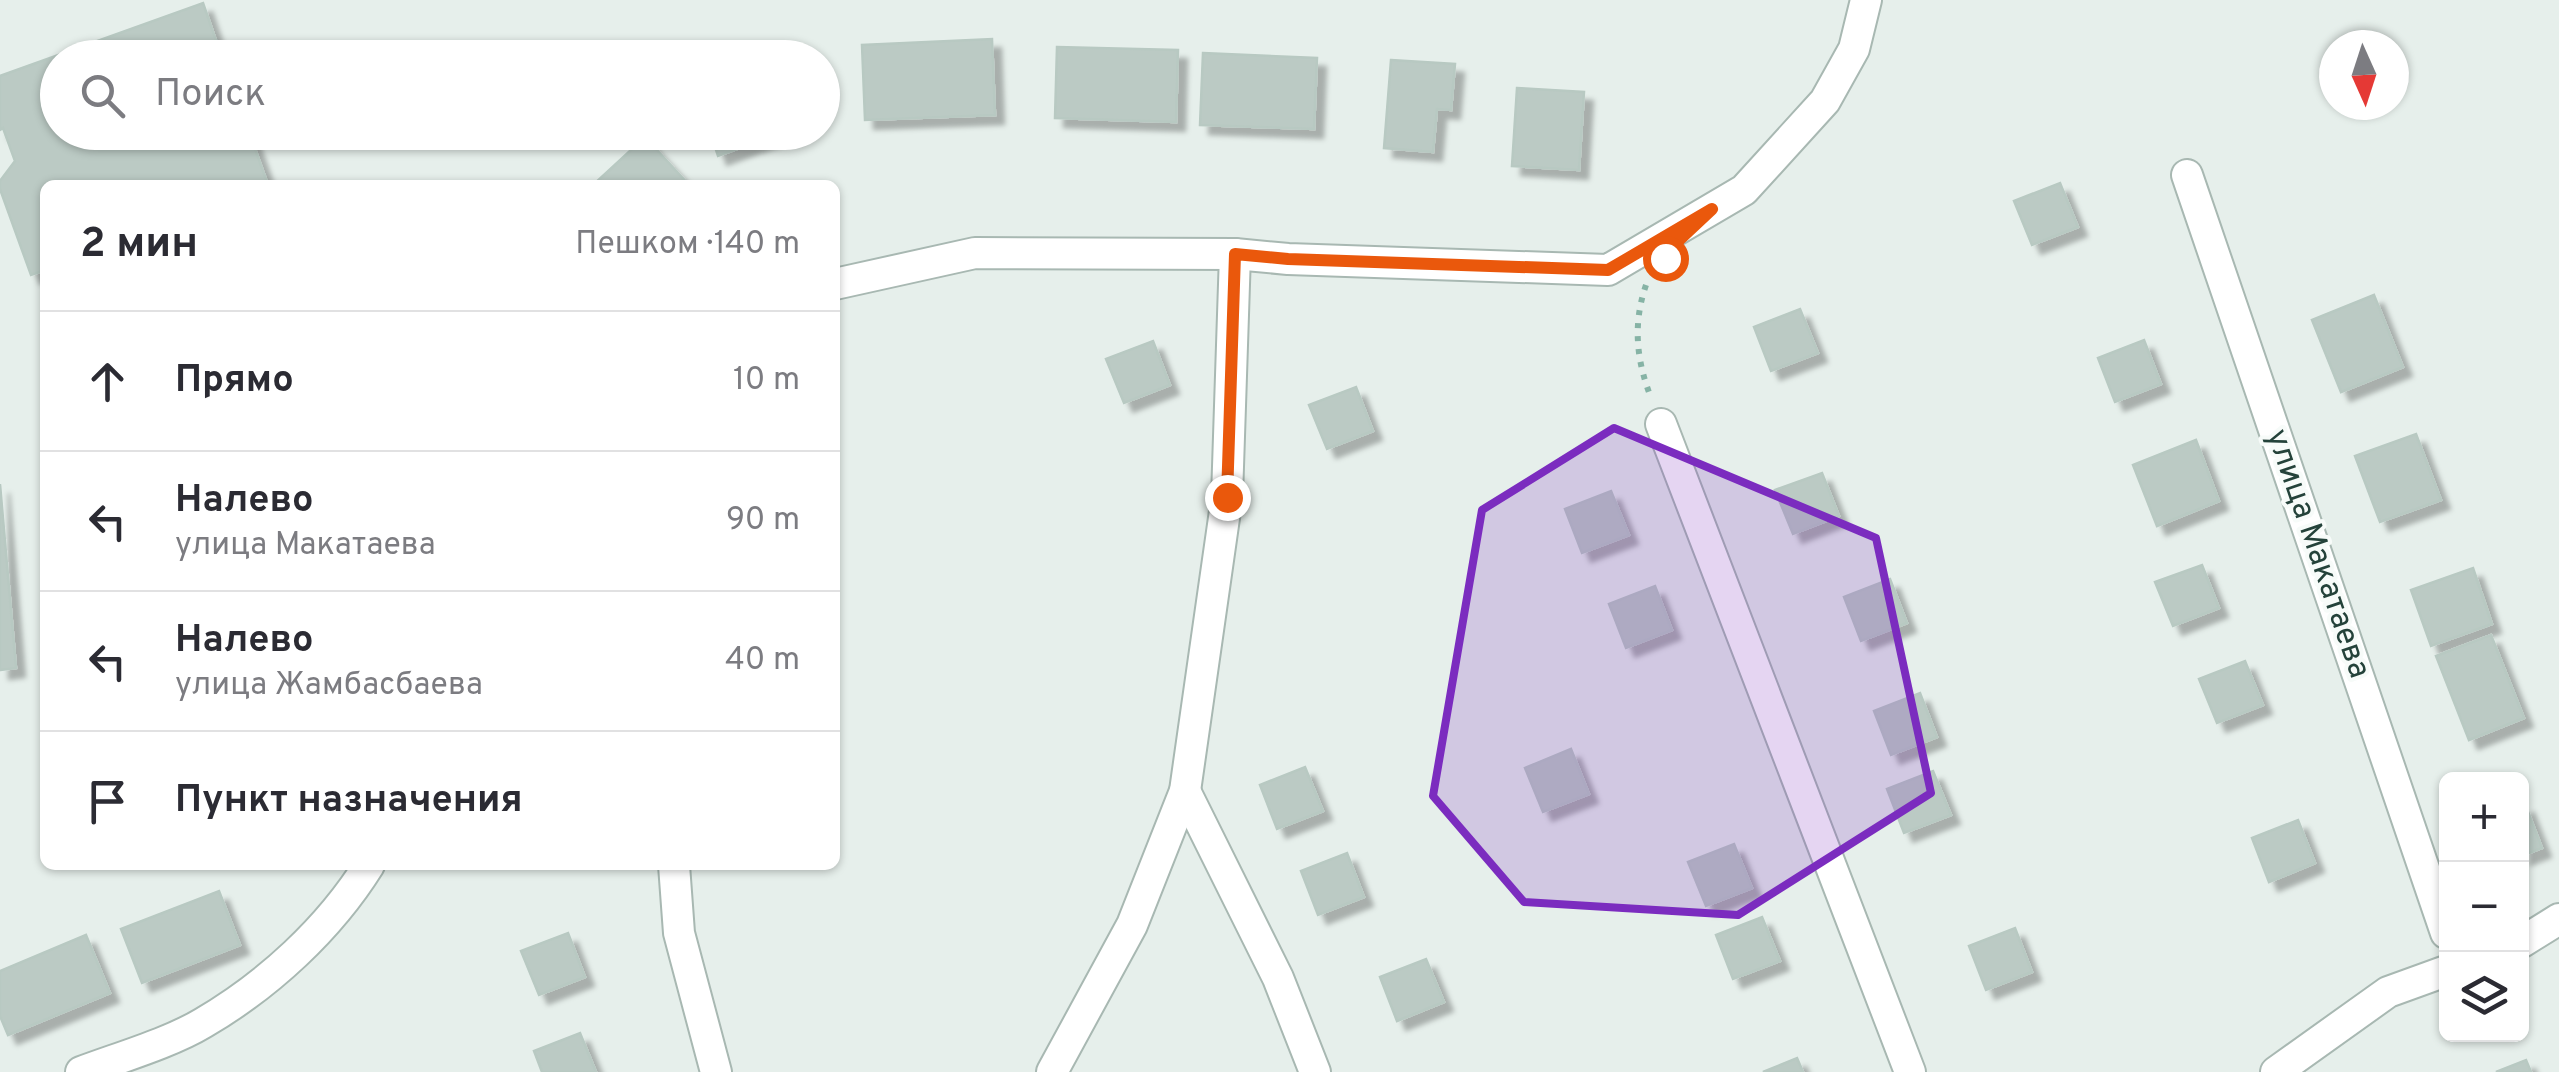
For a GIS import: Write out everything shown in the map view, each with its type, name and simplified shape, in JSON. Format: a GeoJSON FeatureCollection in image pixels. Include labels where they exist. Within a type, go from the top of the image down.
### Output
{"type":"FeatureCollection","features":[{"type":"Feature","properties":{"kind":"street"},"geometry":{"type":"LineString","coordinates":[[840,289],[975,253],[1235,254],[1608,270],[1744,190],[1825,101],[1854,48],[1866,0]]}},
{"type":"Feature","properties":{"kind":"street","name":"улица Макатаева"},"geometry":{"type":"LineString","coordinates":[[2186,175],[2439,912]]}},
{"type":"Feature","properties":{"kind":"street"},"geometry":{"type":"LineString","coordinates":[[1052,1072],[1132,926],[1185,790],[1227,497],[1235,254]]}},
{"type":"Feature","properties":{"kind":"street"},"geometry":{"type":"LineString","coordinates":[[1662,424],[1910,1072]]}},
{"type":"Feature","properties":{"kind":"street"},"geometry":{"type":"LineString","coordinates":[[1185,790],[1278,978],[1315,1072]]}},
{"type":"Feature","properties":{"kind":"street"},"geometry":{"type":"LineString","coordinates":[[81,1072],[201,1025],[282,968],[350,895],[366,870]]}},
{"type":"Feature","properties":{"kind":"street"},"geometry":{"type":"LineString","coordinates":[[674,870],[678,933],[716,1072]]}},
{"type":"Feature","properties":{"kind":"street"},"geometry":{"type":"LineString","coordinates":[[2529,937],[2559,918]]}},
{"type":"Feature","properties":{"kind":"street"},"geometry":{"type":"LineString","coordinates":[[2276,1072],[2388,992],[2439,974]]}},
{"type":"Feature","properties":{"kind":"path"},"geometry":{"type":"LineString","coordinates":[[1651,275],[1642,302],[1637,341],[1640,368],[1662,424]]}},
{"type":"Feature","properties":{"kind":"highlighted area"},"geometry":{"type":"Polygon","coordinates":[[[1614,428],[1876,538],[1931,793],[1738,915],[1524,902],[1433,796],[1482,510],[1614,428]]]}},
{"type":"Feature","properties":{"kind":"building"},"geometry":{"type":"Polygon","coordinates":[[[203,3],[216,40],[100,40],[203,3]]]}},
{"type":"Feature","properties":{"kind":"building"},"geometry":{"type":"Polygon","coordinates":[[[992,39],[995,115],[865,120],[862,45],[992,39]]]}},
{"type":"Feature","properties":{"kind":"building"},"geometry":{"type":"Polygon","coordinates":[[[1057,47],[1178,50],[1176,122],[1055,118],[1057,47]]]}},
{"type":"Feature","properties":{"kind":"building"},"geometry":{"type":"Polygon","coordinates":[[[1203,53],[1317,58],[1314,129],[1200,125],[1203,53]]]}},
{"type":"Feature","properties":{"kind":"building"},"geometry":{"type":"Polygon","coordinates":[[[1391,60],[1455,64],[1451,110],[1437,109],[1433,152],[1384,148],[1391,60]]]}},
{"type":"Feature","properties":{"kind":"building"},"geometry":{"type":"Polygon","coordinates":[[[40,62],[40,150],[255,150],[266,180],[40,180],[40,272],[31,275],[0,189],[0,181],[15,161],[3,128],[0,130],[0,76],[40,62]]]}},
{"type":"Feature","properties":{"kind":"building"},"geometry":{"type":"Polygon","coordinates":[[[1517,88],[1584,92],[1579,170],[1512,166],[1517,88]]]}},
{"type":"Feature","properties":{"kind":"building"},"geometry":{"type":"Polygon","coordinates":[[[631,150],[657,150],[684,180],[598,180],[631,150]]]}},
{"type":"Feature","properties":{"kind":"building"},"geometry":{"type":"Polygon","coordinates":[[[2060,183],[2078,227],[2032,245],[2014,201],[2060,183]]]}},
{"type":"Feature","properties":{"kind":"building"},"geometry":{"type":"Polygon","coordinates":[[[2374,295],[2403,367],[2341,392],[2312,320],[2374,295]]]}},
{"type":"Feature","properties":{"kind":"building"},"geometry":{"type":"Polygon","coordinates":[[[1800,309],[1818,353],[1771,371],[1754,327],[1800,309]]]}},
{"type":"Feature","properties":{"kind":"building"},"geometry":{"type":"Polygon","coordinates":[[[2144,340],[2161,384],[2115,402],[2098,358],[2144,340]]]}},
{"type":"Feature","properties":{"kind":"building"},"geometry":{"type":"Polygon","coordinates":[[[1153,341],[1170,385],[1124,403],[1106,359],[1153,341]]]}},
{"type":"Feature","properties":{"kind":"building"},"geometry":{"type":"Polygon","coordinates":[[[1356,387],[1373,431],[1327,449],[1309,405],[1356,387]]]}},
{"type":"Feature","properties":{"kind":"building"},"geometry":{"type":"Polygon","coordinates":[[[2416,434],[2441,500],[2380,522],[2355,456],[2416,434]]]}},
{"type":"Feature","properties":{"kind":"building"},"geometry":{"type":"Polygon","coordinates":[[[2196,440],[2219,501],[2157,526],[2133,465],[2196,440]]]}},
{"type":"Feature","properties":{"kind":"building"},"geometry":{"type":"Polygon","coordinates":[[[1822,473],[1839,516],[1793,534],[1775,490],[1822,473]]]}},
{"type":"Feature","properties":{"kind":"building"},"geometry":{"type":"Polygon","coordinates":[[[0,484],[16,668],[0,670],[0,484]]]}},
{"type":"Feature","properties":{"kind":"building"},"geometry":{"type":"Polygon","coordinates":[[[1611,491],[1629,535],[1582,553],[1565,509],[1611,491]]]}},
{"type":"Feature","properties":{"kind":"building"},"geometry":{"type":"Polygon","coordinates":[[[2202,565],[2219,608],[2173,626],[2155,582],[2202,565]]]}},
{"type":"Feature","properties":{"kind":"building"},"geometry":{"type":"Polygon","coordinates":[[[2473,568],[2492,624],[2431,646],[2411,590],[2473,568]]]}},
{"type":"Feature","properties":{"kind":"building"},"geometry":{"type":"Polygon","coordinates":[[[1890,579],[1907,623],[1861,641],[1844,597],[1890,579]]]}},
{"type":"Feature","properties":{"kind":"building"},"geometry":{"type":"Polygon","coordinates":[[[1655,586],[1672,630],[1626,648],[1609,604],[1655,586]]]}},
{"type":"Feature","properties":{"kind":"building"},"geometry":{"type":"Polygon","coordinates":[[[2491,635],[2524,718],[2469,740],[2436,656],[2491,635]]]}},
{"type":"Feature","properties":{"kind":"building"},"geometry":{"type":"Polygon","coordinates":[[[2245,661],[2263,705],[2217,723],[2199,679],[2245,661]]]}},
{"type":"Feature","properties":{"kind":"building"},"geometry":{"type":"Polygon","coordinates":[[[1920,693],[1937,737],[1891,755],[1874,711],[1920,693]]]}},
{"type":"Feature","properties":{"kind":"building"},"geometry":{"type":"Polygon","coordinates":[[[1571,749],[1589,794],[1543,812],[1525,768],[1571,749]]]}},
{"type":"Feature","properties":{"kind":"building"},"geometry":{"type":"Polygon","coordinates":[[[1305,767],[1323,811],[1277,829],[1260,785],[1305,767]]]}},
{"type":"Feature","properties":{"kind":"building"},"geometry":{"type":"Polygon","coordinates":[[[1933,771],[1951,815],[1904,833],[1887,789],[1933,771]]]}},
{"type":"Feature","properties":{"kind":"building"},"geometry":{"type":"Polygon","coordinates":[[[2529,814],[2542,848],[2529,853],[2529,814]]]}},
{"type":"Feature","properties":{"kind":"building"},"geometry":{"type":"Polygon","coordinates":[[[2298,820],[2315,863],[2269,882],[2252,838],[2298,820]]]}},
{"type":"Feature","properties":{"kind":"building"},"geometry":{"type":"Polygon","coordinates":[[[1734,844],[1752,888],[1706,906],[1688,862],[1734,844]]]}},
{"type":"Feature","properties":{"kind":"building"},"geometry":{"type":"Polygon","coordinates":[[[1347,853],[1364,897],[1318,915],[1301,871],[1347,853]]]}},
{"type":"Feature","properties":{"kind":"building"},"geometry":{"type":"Polygon","coordinates":[[[219,891],[240,945],[142,983],[121,929],[219,891]]]}},
{"type":"Feature","properties":{"kind":"building"},"geometry":{"type":"Polygon","coordinates":[[[1762,917],[1780,961],[1733,979],[1716,935],[1762,917]]]}},
{"type":"Feature","properties":{"kind":"building"},"geometry":{"type":"Polygon","coordinates":[[[2015,928],[2032,972],[1986,990],[1969,946],[2015,928]]]}},
{"type":"Feature","properties":{"kind":"building"},"geometry":{"type":"Polygon","coordinates":[[[568,933],[585,977],[539,995],[521,951],[568,933]]]}},
{"type":"Feature","properties":{"kind":"building"},"geometry":{"type":"Polygon","coordinates":[[[86,935],[110,993],[8,1035],[0,1016],[0,971],[86,935]]]}},
{"type":"Feature","properties":{"kind":"building"},"geometry":{"type":"Polygon","coordinates":[[[1426,959],[1444,1002],[1397,1021],[1380,977],[1426,959]]]}},
{"type":"Feature","properties":{"kind":"building"},"geometry":{"type":"Polygon","coordinates":[[[580,1033],[596,1072],[542,1072],[534,1051],[580,1033]]]}},
{"type":"Feature","properties":{"kind":"building"},"geometry":{"type":"Polygon","coordinates":[[[1797,1058],[1803,1072],[1763,1072],[1797,1058]]]}},
{"type":"Feature","properties":{"kind":"building"},"geometry":{"type":"Polygon","coordinates":[[[2526,1060],[2531,1072],[2496,1072],[2526,1060]]]}},
{"type":"Feature","properties":{"kind":"route"},"geometry":{"type":"LineString","coordinates":[[1227,497],[1235,254],[1608,270],[1712,209],[1665,258]]}}]}
